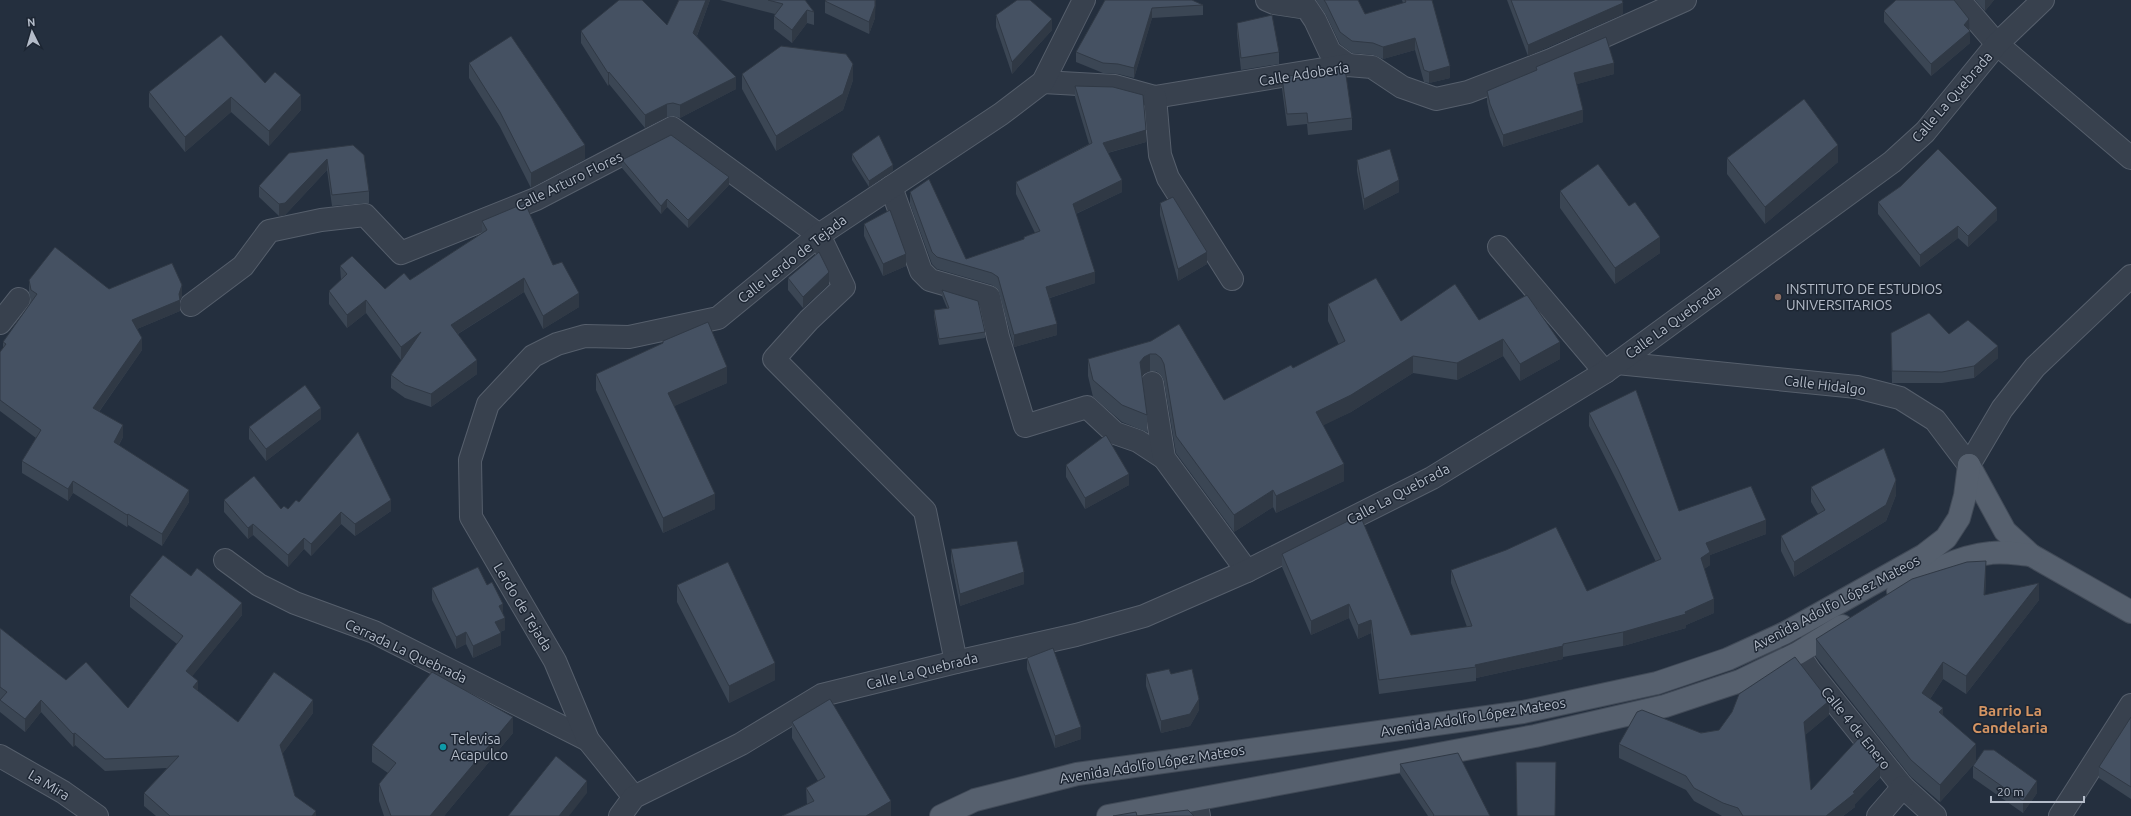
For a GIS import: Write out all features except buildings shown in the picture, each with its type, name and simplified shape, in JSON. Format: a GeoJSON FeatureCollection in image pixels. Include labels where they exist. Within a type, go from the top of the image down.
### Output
{"type":"FeatureCollection","features":[{"type":"Feature","properties":{"kind":"main road"},"geometry":{"type":"LineString","coordinates":[[1969,465],[2005,531],[2031,555],[2131,612]]}},
{"type":"Feature","properties":{"kind":"main road","name":"Avenida Adolfo López Mateos"},"geometry":{"type":"LineString","coordinates":[[1108,816],[1197,808],[1535,736],[1666,706],[1740,682],[1798,653],[1866,611],[1929,562],[1959,518],[1965,496],[1969,465]]}},
{"type":"Feature","properties":{"kind":"main road","name":"Avenida Adolfo López Mateos"},"geometry":{"type":"LineString","coordinates":[[941,816],[975,800],[1077,774],[1530,711],[1657,683],[1728,659],[1785,633],[1929,562],[1963,559],[1991,552],[2031,555]]}},
{"type":"Feature","properties":{"kind":"street","name":"Calle Lerdo de Tejada"},"geometry":{"type":"LineString","coordinates":[[488,404],[533,356],[558,344],[585,336],[629,337],[718,318],[819,235],[1000,114],[1043,82],[1084,0]]}},
{"type":"Feature","properties":{"kind":"street"},"geometry":{"type":"LineString","coordinates":[[1267,0],[1274,3],[1307,8],[1315,20],[1330,52],[1348,65]]}},
{"type":"Feature","properties":{"kind":"street","name":"Calle Adobería"},"geometry":{"type":"LineString","coordinates":[[1043,82],[1115,86],[1154,97],[1348,65],[1372,67],[1402,87],[1436,99],[1468,92],[1551,60],[1685,0]]}},
{"type":"Feature","properties":{"kind":"street"},"geometry":{"type":"LineString","coordinates":[[1959,0],[1997,44],[2131,158]]}},
{"type":"Feature","properties":{"kind":"street","name":"Calle La Quebrada"},"geometry":{"type":"LineString","coordinates":[[620,816],[634,797],[741,744],[822,696],[956,662],[1076,635],[1144,616],[1247,571],[1432,478],[1611,367],[1892,162],[1925,132],[1997,44],[2043,0]]}},
{"type":"Feature","properties":{"kind":"street"},"geometry":{"type":"LineString","coordinates":[[1154,97],[1160,155],[1168,178],[1232,279]]}},
{"type":"Feature","properties":{"kind":"street","name":"Calle Arturo Flores"},"geometry":{"type":"LineString","coordinates":[[190,305],[243,266],[269,230],[321,220],[366,215],[402,253],[536,199],[672,128],[819,235]]}},
{"type":"Feature","properties":{"kind":"street"},"geometry":{"type":"LineString","coordinates":[[890,187],[921,271],[930,280],[989,297],[998,337],[1025,426],[1087,407],[1115,433],[1138,441],[1164,458],[1247,571]]}},
{"type":"Feature","properties":{"kind":"street"},"geometry":{"type":"LineString","coordinates":[[819,235],[844,287],[808,320],[774,359],[925,511],[956,662]]}},
{"type":"Feature","properties":{"kind":"street"},"geometry":{"type":"LineString","coordinates":[[1499,247],[1611,367]]}},
{"type":"Feature","properties":{"kind":"street"},"geometry":{"type":"LineString","coordinates":[[1969,465],[2002,409],[2035,367],[2131,276]]}},
{"type":"Feature","properties":{"kind":"street"},"geometry":{"type":"LineString","coordinates":[[0,323],[19,299]]}},
{"type":"Feature","properties":{"kind":"street","name":"Calle Hidalgo"},"geometry":{"type":"LineString","coordinates":[[1611,367],[1857,387],[1900,398],[1935,420],[1969,465]]}},
{"type":"Feature","properties":{"kind":"street"},"geometry":{"type":"LineString","coordinates":[[1152,383],[1164,458]]}},
{"type":"Feature","properties":{"kind":"street","name":"Lerdo de Tejada"},"geometry":{"type":"LineString","coordinates":[[488,404],[470,460],[471,517],[555,661],[588,740],[634,797]]}},
{"type":"Feature","properties":{"kind":"street","name":"Cerrada La Quebrada"},"geometry":{"type":"LineString","coordinates":[[225,560],[259,585],[295,603],[374,632],[588,740]]}},
{"type":"Feature","properties":{"kind":"street","name":"Calle 4 de Enero"},"geometry":{"type":"LineString","coordinates":[[1785,633],[1810,671],[1903,786],[1936,816]]}},
{"type":"Feature","properties":{"kind":"street"},"geometry":{"type":"LineString","coordinates":[[2060,816],[2131,705]]}},
{"type":"Feature","properties":{"kind":"street","name":"La Mira"},"geometry":{"type":"LineString","coordinates":[[0,756],[63,792],[97,816]]}},
{"type":"Feature","properties":{"kind":"street"},"geometry":{"type":"LineString","coordinates":[[1878,816],[1903,786]]}},
{"type":"Feature","properties":{"kind":"place","name":"INSTITUTO DE ESTUDIOS UNIVERSITARIOS"},"geometry":{"type":"Point","coordinates":[1778,297]}},
{"type":"Feature","properties":{"kind":"place","name":"Televisa Acapulco"},"geometry":{"type":"Point","coordinates":[443,747]}},
{"type":"Feature","properties":{"kind":"district","name":"Barrio La Candelaria"},"geometry":{"type":"Point","coordinates":[2010,718]}}]}
